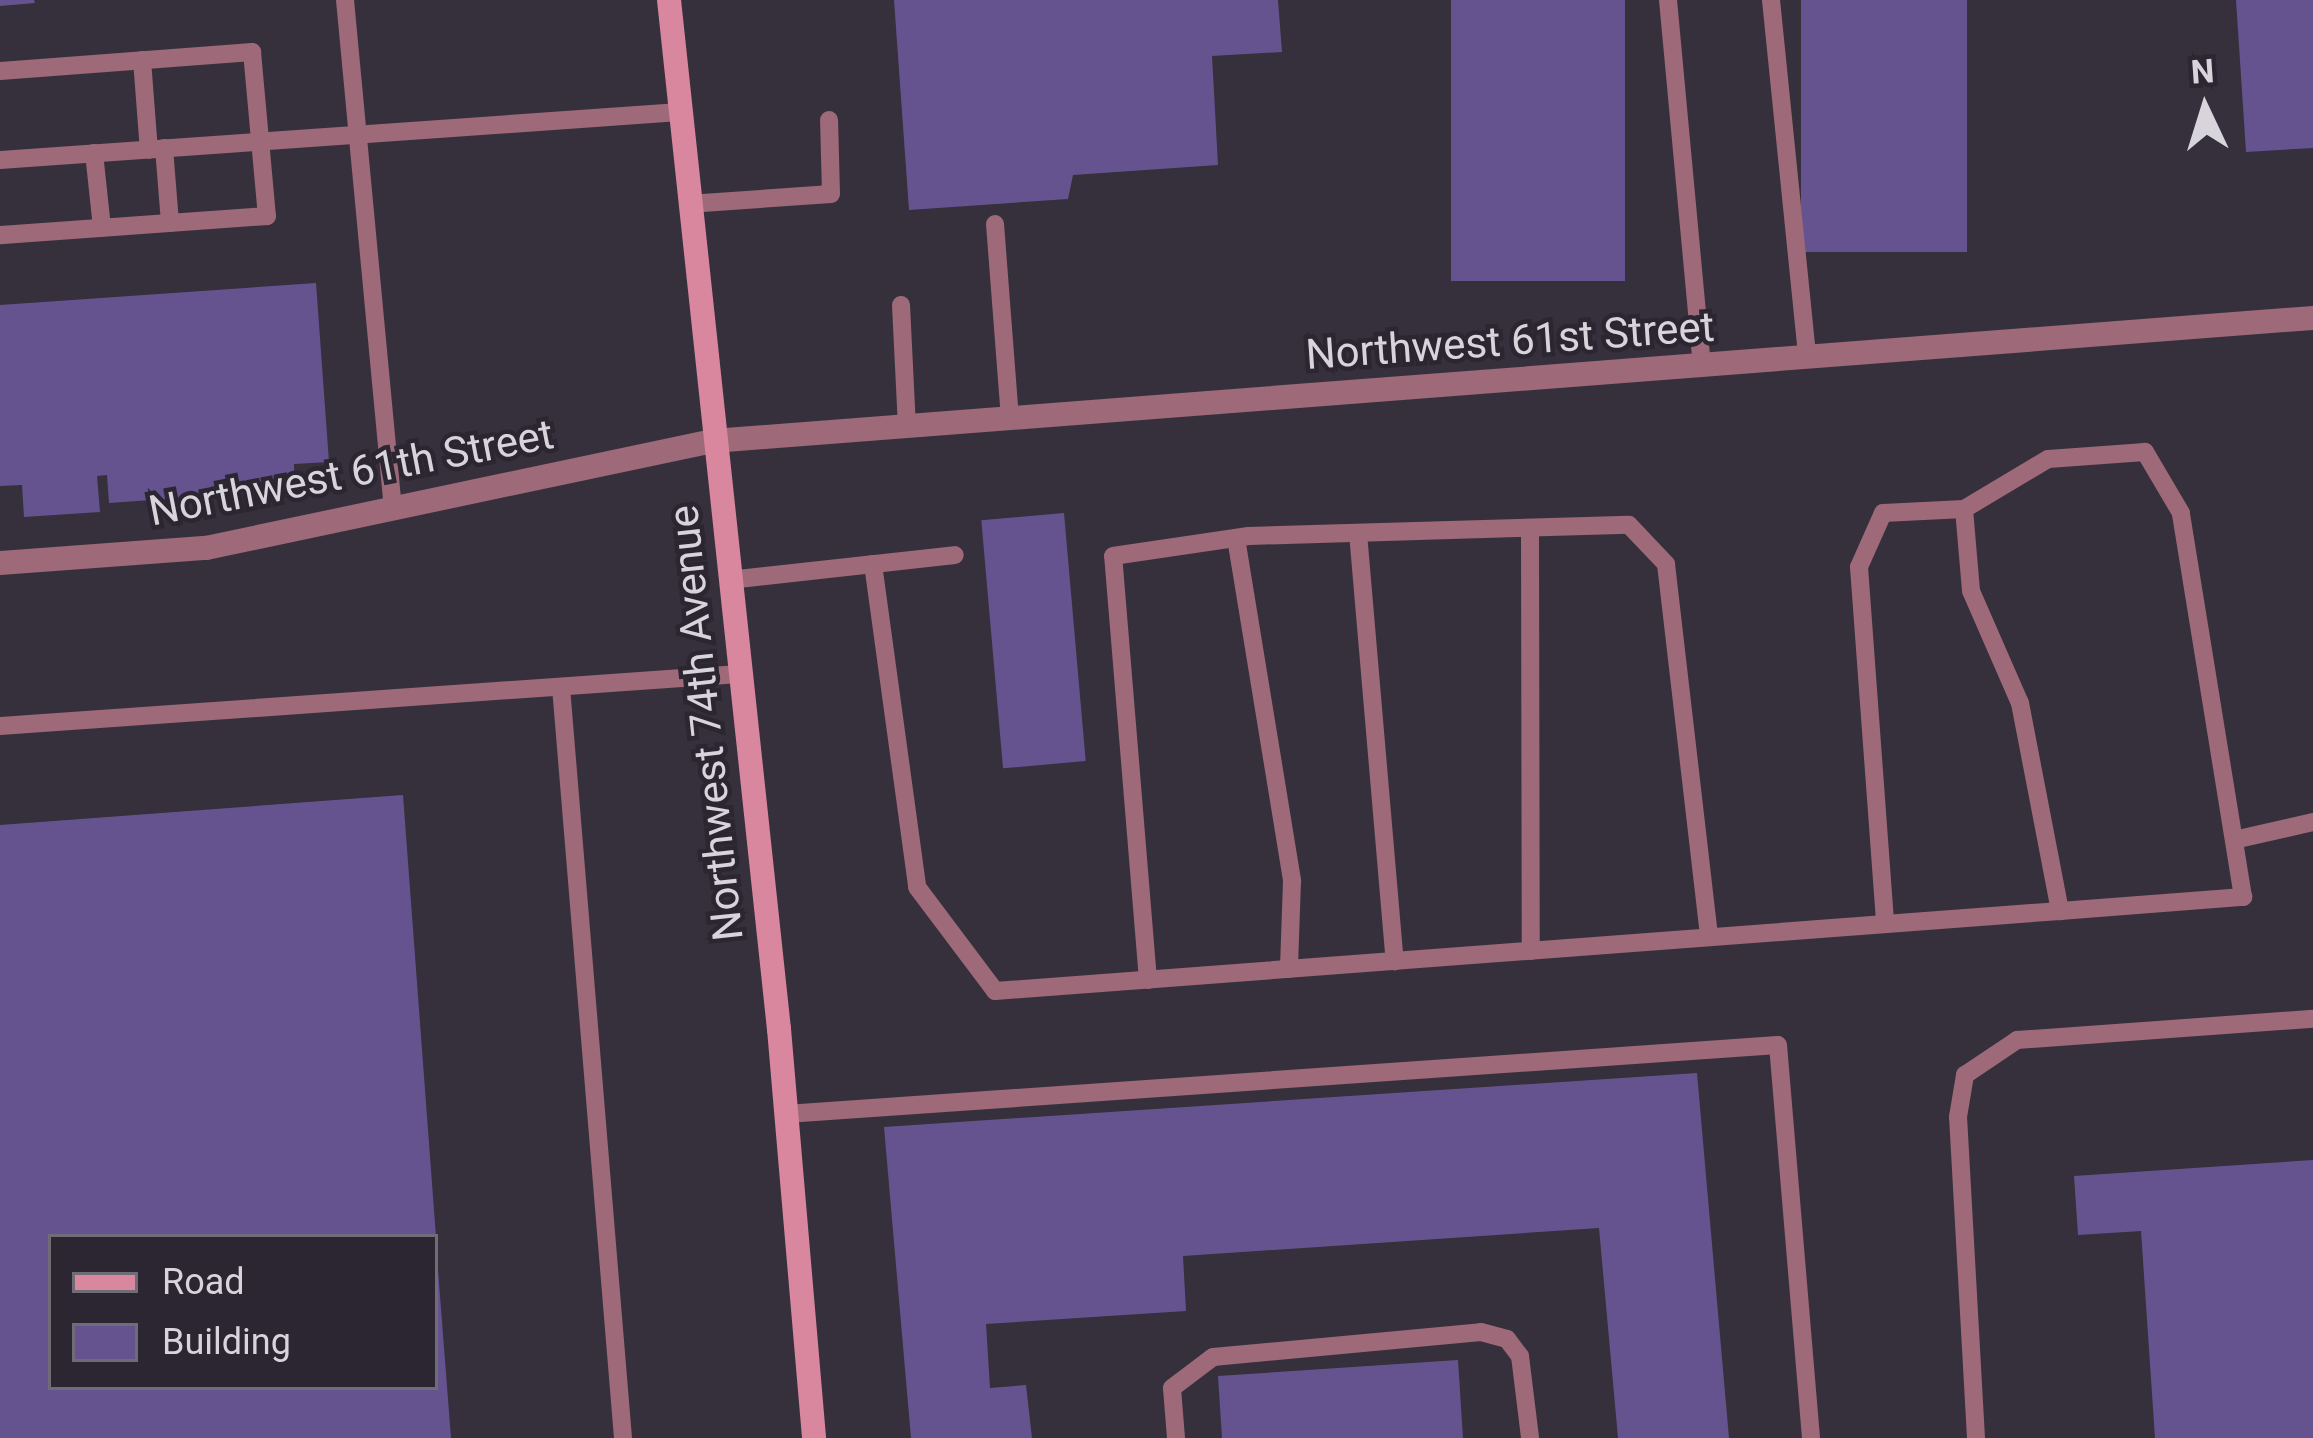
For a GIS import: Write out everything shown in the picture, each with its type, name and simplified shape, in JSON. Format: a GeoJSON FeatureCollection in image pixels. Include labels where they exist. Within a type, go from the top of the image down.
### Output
{"type":"FeatureCollection","features":[{"type":"Feature","properties":{"kind":"street","name":"Northwest 74th Avenue"},"geometry":{"type":"LineString","coordinates":[[669,0],[787,1114],[814,1438]]}},
{"type":"Feature","properties":{"kind":"street","name":"Northwest 61st Street"},"geometry":{"type":"LineString","coordinates":[[713,440],[2313,318]]}},
{"type":"Feature","properties":{"kind":"street","name":"Northwest 61th Street"},"geometry":{"type":"LineString","coordinates":[[0,563],[206,548],[713,440]]}},
{"type":"Feature","properties":{"kind":"lane"},"geometry":{"type":"LineString","coordinates":[[345,0],[393,510]]}},
{"type":"Feature","properties":{"kind":"lane"},"geometry":{"type":"LineString","coordinates":[[1668,0],[1702,365]]}},
{"type":"Feature","properties":{"kind":"lane"},"geometry":{"type":"LineString","coordinates":[[1771,0],[1807,357]]}},
{"type":"Feature","properties":{"kind":"lane"},"geometry":{"type":"LineString","coordinates":[[0,71],[253,52],[266,216],[0,235]]}},
{"type":"Feature","properties":{"kind":"lane"},"geometry":{"type":"LineString","coordinates":[[142,60],[170,223]]}},
{"type":"Feature","properties":{"kind":"lane"},"geometry":{"type":"LineString","coordinates":[[0,160],[679,112]]}},
{"type":"Feature","properties":{"kind":"lane"},"geometry":{"type":"LineString","coordinates":[[688,205],[831,194],[829,120]]}},
{"type":"Feature","properties":{"kind":"lane"},"geometry":{"type":"LineString","coordinates":[[94,153],[101,227]]}},
{"type":"Feature","properties":{"kind":"lane"},"geometry":{"type":"LineString","coordinates":[[995,224],[1010,418]]}},
{"type":"Feature","properties":{"kind":"lane"},"geometry":{"type":"LineString","coordinates":[[901,304],[908,426]]}},
{"type":"Feature","properties":{"kind":"lane"},"geometry":{"type":"LineString","coordinates":[[873,564],[917,887],[995,991],[1148,980],[2243,897],[2181,513],[2145,452],[2048,458],[1964,509],[1883,513],[1859,567],[1885,924]]}},
{"type":"Feature","properties":{"kind":"lane"},"geometry":{"type":"LineString","coordinates":[[1964,509],[1971,591],[2020,704],[2060,911]]}},
{"type":"Feature","properties":{"kind":"lane"},"geometry":{"type":"LineString","coordinates":[[1148,980],[1114,556],[1236,538],[1629,525],[1666,564],[1709,937]]}},
{"type":"Feature","properties":{"kind":"lane"},"geometry":{"type":"LineString","coordinates":[[1530,528],[1531,951]]}},
{"type":"Feature","properties":{"kind":"lane"},"geometry":{"type":"LineString","coordinates":[[1358,533],[1395,961]]}},
{"type":"Feature","properties":{"kind":"lane"},"geometry":{"type":"LineString","coordinates":[[1236,538],[1292,881],[1289,969]]}},
{"type":"Feature","properties":{"kind":"lane"},"geometry":{"type":"LineString","coordinates":[[729,580],[956,555]]}},
{"type":"Feature","properties":{"kind":"lane"},"geometry":{"type":"LineString","coordinates":[[0,726],[740,674]]}},
{"type":"Feature","properties":{"kind":"lane"},"geometry":{"type":"LineString","coordinates":[[562,687],[622,1438]]}},
{"type":"Feature","properties":{"kind":"lane"},"geometry":{"type":"LineString","coordinates":[[2234,840],[2313,822]]}},
{"type":"Feature","properties":{"kind":"lane"},"geometry":{"type":"LineString","coordinates":[[1976,1438],[1958,1117],[1965,1075],[2017,1040],[2313,1019]]}},
{"type":"Feature","properties":{"kind":"lane"},"geometry":{"type":"LineString","coordinates":[[787,1114],[1778,1045],[1811,1438]]}},
{"type":"Feature","properties":{"kind":"lane"},"geometry":{"type":"LineString","coordinates":[[1175,1438],[1172,1388],[1213,1357],[1480,1332],[1507,1339],[1520,1356],[1530,1438]]}},
{"type":"Feature","properties":{"kind":"building"},"geometry":{"type":"Polygon","coordinates":[[[0,0],[34,0],[35,3],[0,6],[0,0]]]}},
{"type":"Feature","properties":{"kind":"building"},"geometry":{"type":"Polygon","coordinates":[[[894,0],[1278,0],[1282,52],[1212,56],[1218,165],[1073,175],[1068,199],[909,210],[894,0]]]}},
{"type":"Feature","properties":{"kind":"building"},"geometry":{"type":"Polygon","coordinates":[[[1451,0],[1625,0],[1625,281],[1451,281],[1451,0]]]}},
{"type":"Feature","properties":{"kind":"building"},"geometry":{"type":"Polygon","coordinates":[[[1801,0],[1967,0],[1967,252],[1801,252],[1801,0]]]}},
{"type":"Feature","properties":{"kind":"building"},"geometry":{"type":"Polygon","coordinates":[[[2236,0],[2313,0],[2313,148],[2246,152],[2236,0]]]}},
{"type":"Feature","properties":{"kind":"building"},"geometry":{"type":"Polygon","coordinates":[[[316,283],[329,462],[294,464],[295,490],[109,503],[107,475],[97,476],[100,512],[24,517],[22,485],[0,486],[0,305],[316,283]]]}},
{"type":"Feature","properties":{"kind":"building"},"geometry":{"type":"Polygon","coordinates":[[[1064,513],[1086,761],[1003,768],[981,520],[1064,513]]]}},
{"type":"Feature","properties":{"kind":"building"},"geometry":{"type":"Polygon","coordinates":[[[403,795],[436,1234],[48,1234],[48,1390],[438,1390],[438,1270],[451,1438],[0,1438],[0,825],[403,795]]]}},
{"type":"Feature","properties":{"kind":"building"},"geometry":{"type":"Polygon","coordinates":[[[1697,1073],[1729,1438],[1618,1438],[1599,1228],[1183,1256],[1186,1311],[986,1324],[990,1388],[1026,1385],[1032,1438],[911,1438],[884,1127],[1697,1073]]]}},
{"type":"Feature","properties":{"kind":"building"},"geometry":{"type":"Polygon","coordinates":[[[2313,1160],[2313,1438],[2155,1438],[2141,1231],[2078,1235],[2074,1176],[2313,1160]]]}},
{"type":"Feature","properties":{"kind":"building"},"geometry":{"type":"Polygon","coordinates":[[[1458,1360],[1463,1438],[1222,1438],[1218,1376],[1458,1360]]]}}]}
